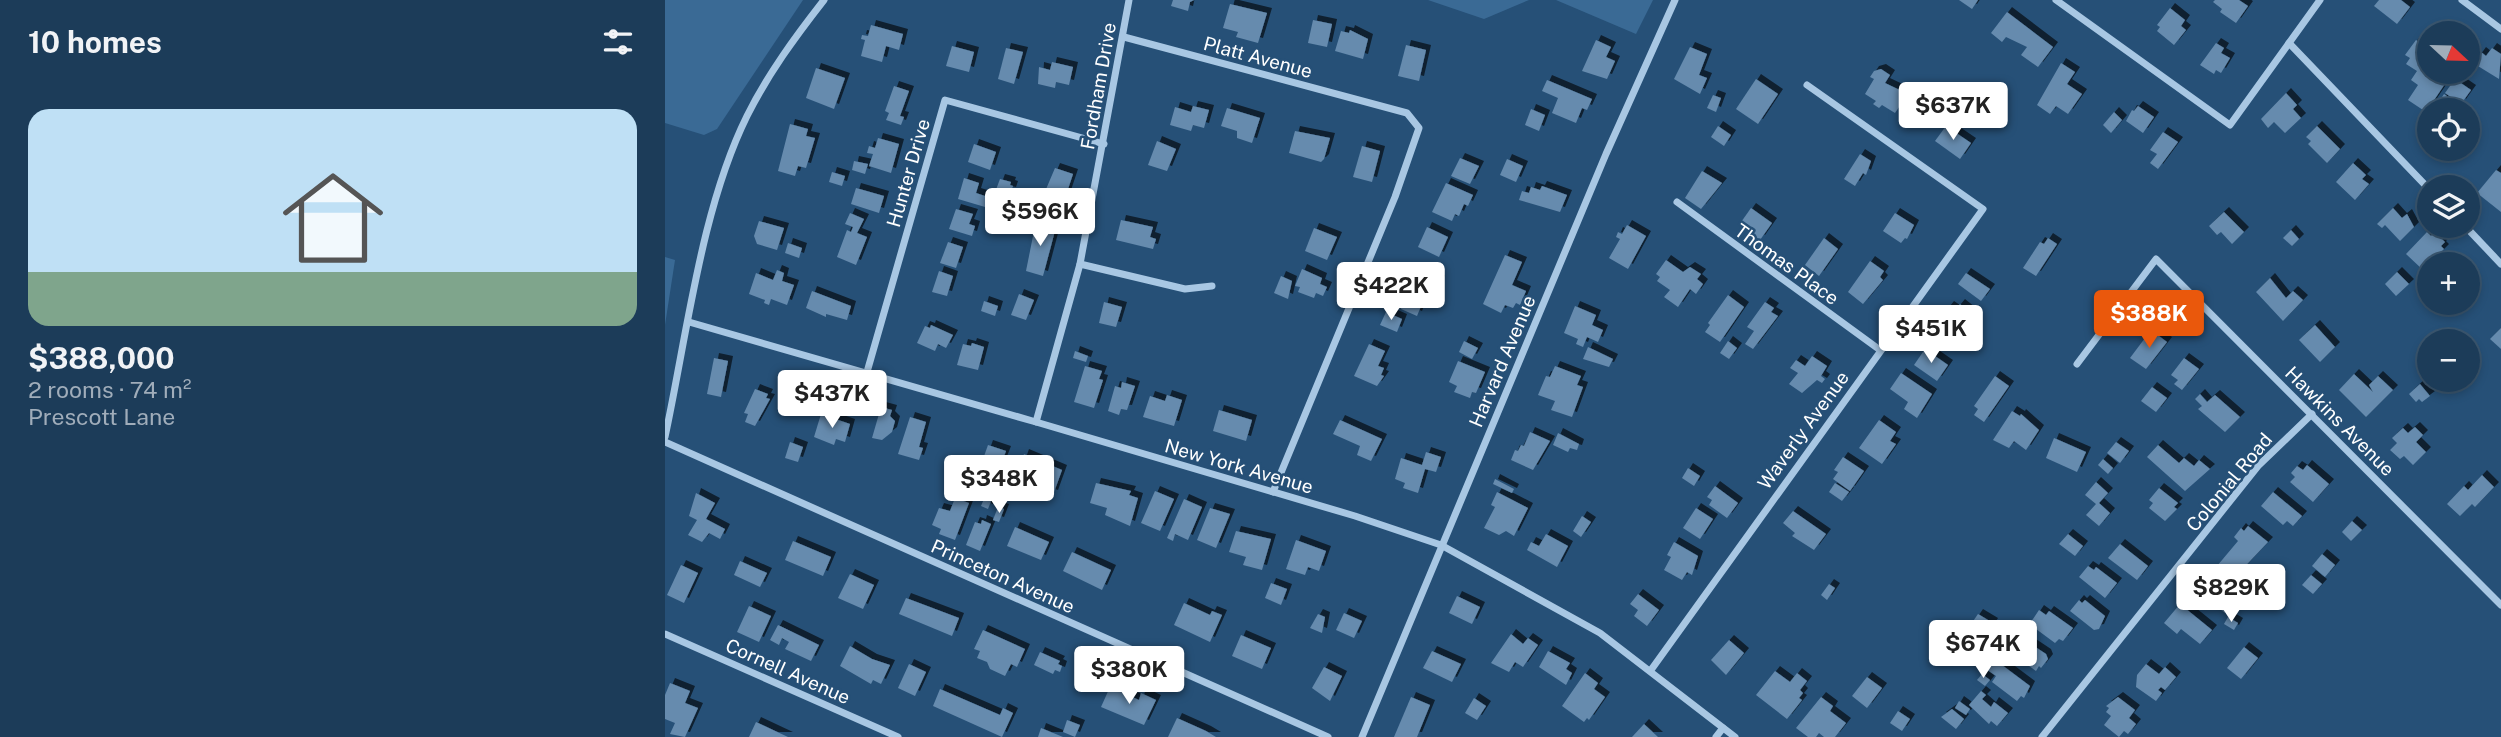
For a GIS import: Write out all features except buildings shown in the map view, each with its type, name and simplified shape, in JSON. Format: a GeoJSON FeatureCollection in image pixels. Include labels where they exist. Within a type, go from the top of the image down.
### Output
{"type":"FeatureCollection","features":[{"type":"Feature","properties":{"kind":"street"},"geometry":{"type":"LineString","coordinates":[[665,439],[701,255],[722,179],[746,117],[777,62],[824,0]]}},
{"type":"Feature","properties":{"kind":"street","name":"Fordham Drive"},"geometry":{"type":"LineString","coordinates":[[1036,422],[1080,264],[1129,0]]}},
{"type":"Feature","properties":{"kind":"street","name":"Harvard Avenue"},"geometry":{"type":"LineString","coordinates":[[1362,737],[1606,155],[1675,0]]}},
{"type":"Feature","properties":{"kind":"street"},"geometry":{"type":"LineString","coordinates":[[2056,0],[2230,125],[2320,0]]}},
{"type":"Feature","properties":{"kind":"street"},"geometry":{"type":"LineString","coordinates":[[2462,0],[2501,29]]}},
{"type":"Feature","properties":{"kind":"street","name":"Platt Avenue"},"geometry":{"type":"LineString","coordinates":[[1124,37],[1407,113],[1415,119],[1419,128],[1417,140],[1273,492]]}},
{"type":"Feature","properties":{"kind":"street"},"geometry":{"type":"LineString","coordinates":[[2289,43],[2417,176]]}},
{"type":"Feature","properties":{"kind":"street","name":"Waverly Avenue"},"geometry":{"type":"LineString","coordinates":[[1651,670],[1983,209],[1807,85]]}},
{"type":"Feature","properties":{"kind":"street","name":"Hunter Drive"},"geometry":{"type":"LineString","coordinates":[[867,372],[945,100],[1104,144]]}},
{"type":"Feature","properties":{"kind":"street","name":"Thomas Place"},"geometry":{"type":"LineString","coordinates":[[1677,202],[1880,350]]}},
{"type":"Feature","properties":{"kind":"street"},"geometry":{"type":"LineString","coordinates":[[2476,238],[2501,264]]}},
{"type":"Feature","properties":{"kind":"street","name":"Hawkins Avenue"},"geometry":{"type":"LineString","coordinates":[[2077,364],[2156,259],[2501,606]]}},
{"type":"Feature","properties":{"kind":"street"},"geometry":{"type":"LineString","coordinates":[[1080,264],[1185,289],[1212,286]]}},
{"type":"Feature","properties":{"kind":"street","name":"New York Avenue"},"geometry":{"type":"LineString","coordinates":[[689,322],[1273,492],[1441,545],[1600,633],[1735,737]]}},
{"type":"Feature","properties":{"kind":"street","name":"Colonial Road"},"geometry":{"type":"LineString","coordinates":[[2042,737],[2258,466],[2312,414]]}},
{"type":"Feature","properties":{"kind":"street","name":"Princeton Avenue"},"geometry":{"type":"LineString","coordinates":[[665,439],[1328,737]]}},
{"type":"Feature","properties":{"kind":"street","name":"Cornell Avenue"},"geometry":{"type":"LineString","coordinates":[[665,634],[898,737]]}},
{"type":"Feature","properties":{"kind":"street"},"geometry":{"type":"LineString","coordinates":[[1716,737],[1723,728]]}},
{"type":"Feature","properties":{"kind":"shaded area"},"geometry":{"type":"Polygon","coordinates":[[[665,0],[803,0],[717,129],[704,135],[665,123],[665,0]]]}},
{"type":"Feature","properties":{"kind":"shaded area"},"geometry":{"type":"Polygon","coordinates":[[[1428,0],[1529,0],[1484,19],[1428,0]]]}},
{"type":"Feature","properties":{"kind":"shaded area"},"geometry":{"type":"Polygon","coordinates":[[[1556,0],[1653,0],[1636,34],[1556,0]]]}},
{"type":"Feature","properties":{"kind":"shaded area"},"geometry":{"type":"Polygon","coordinates":[[[665,257],[675,260],[665,325],[665,257]]]}}]}
